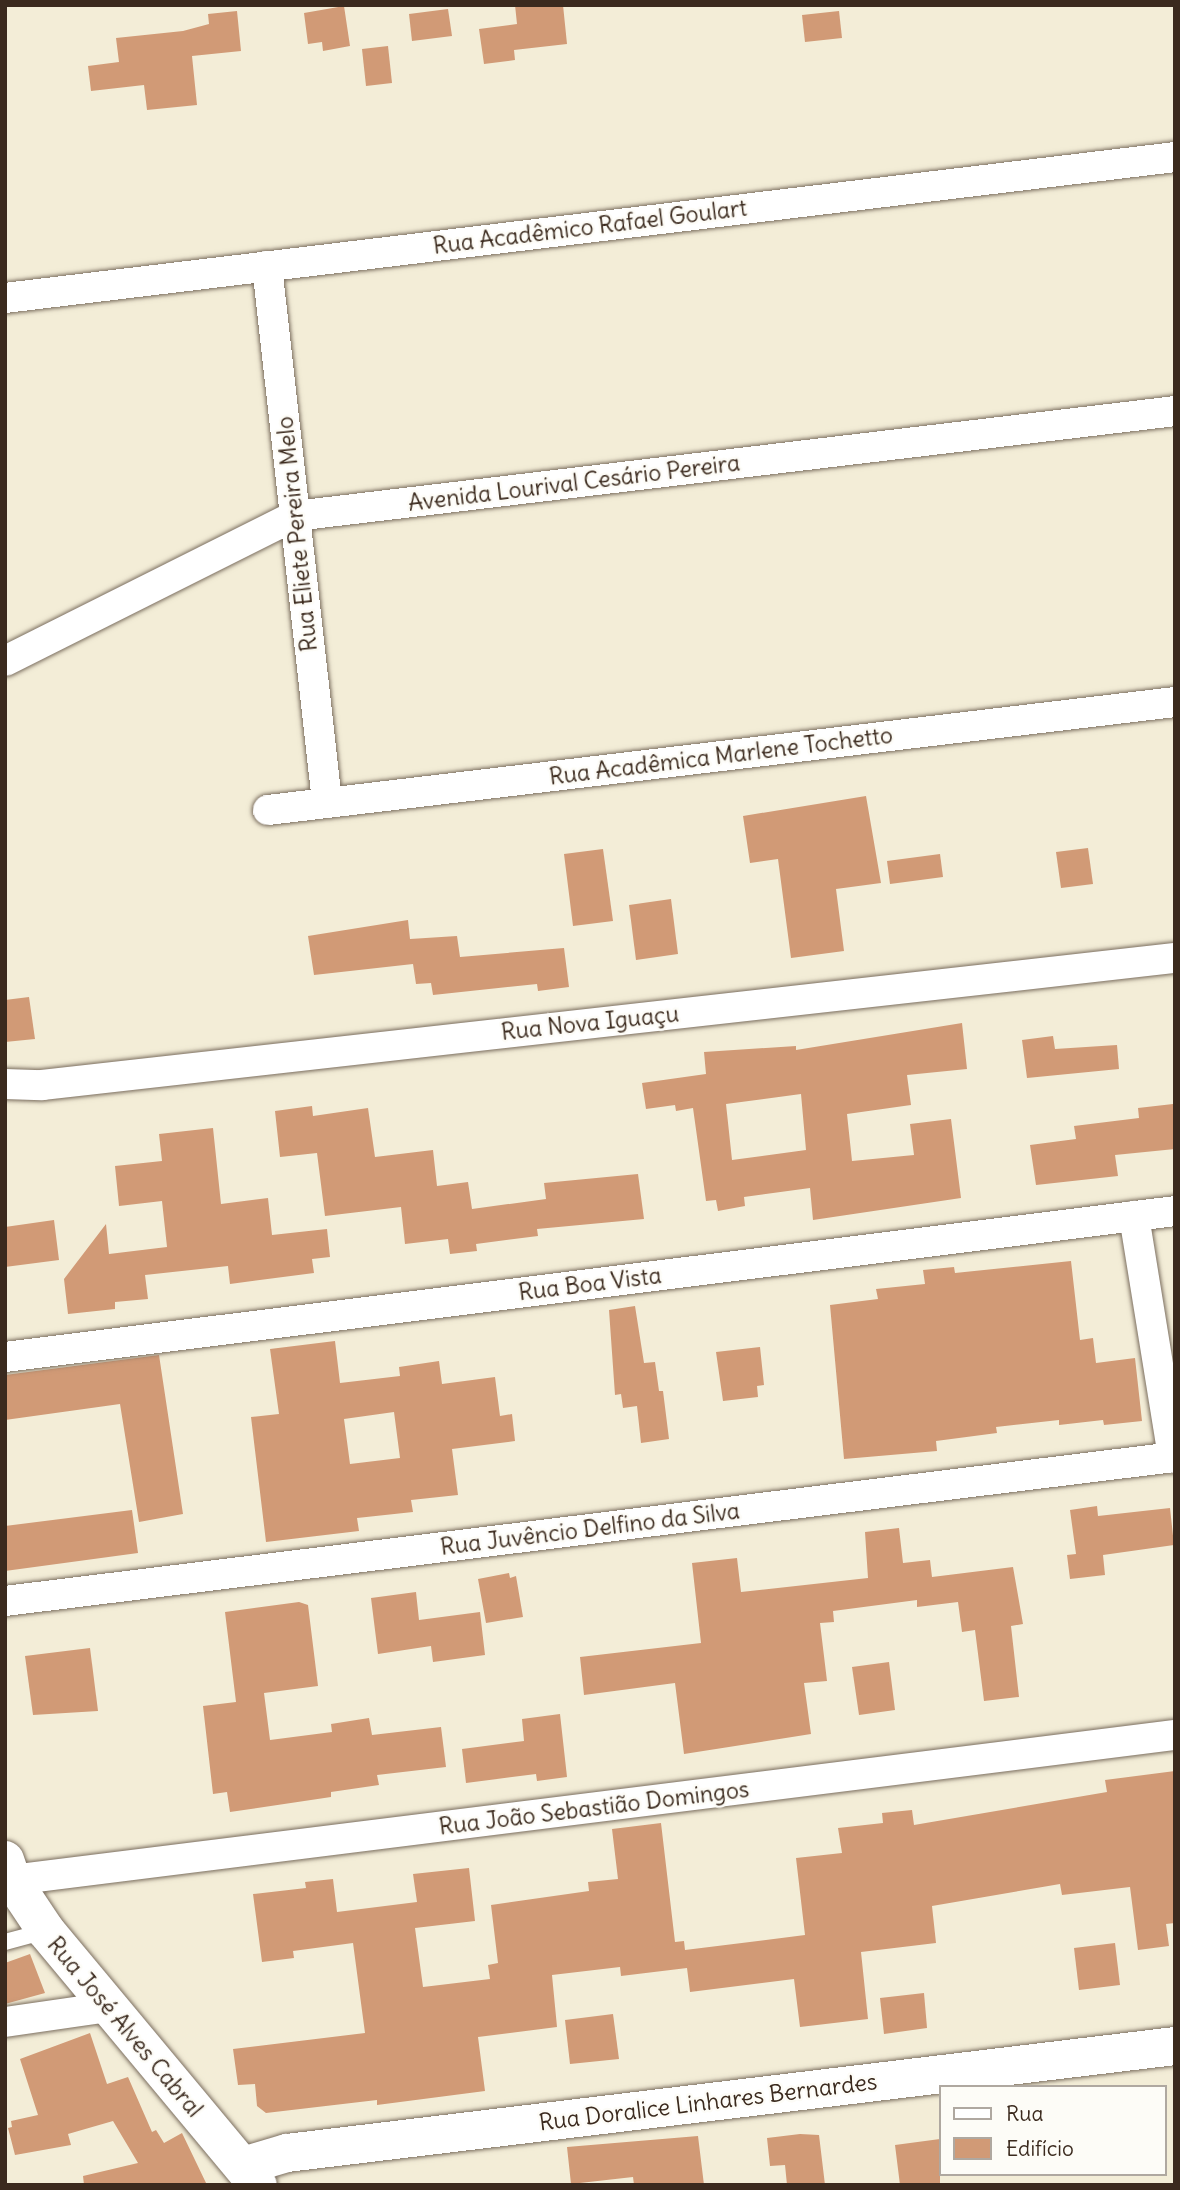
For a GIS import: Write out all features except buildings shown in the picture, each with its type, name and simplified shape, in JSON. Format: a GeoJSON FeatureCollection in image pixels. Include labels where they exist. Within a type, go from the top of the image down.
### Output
{"type":"FeatureCollection","features":[{"type":"Feature","properties":{"kind":"street","name":"Rua Acadêmico Rafael Goulart"},"geometry":{"type":"LineString","coordinates":[[5,298],[1175,158]]}},
{"type":"Feature","properties":{"kind":"street","name":"Rua Eliete Pereira Melo"},"geometry":{"type":"LineString","coordinates":[[267,265],[327,802]]}},
{"type":"Feature","properties":{"kind":"street","name":"Avenida Lourival Cesário Pereira"},"geometry":{"type":"LineString","coordinates":[[5,662],[295,516],[1175,411]]}},
{"type":"Feature","properties":{"kind":"street","name":"Rua Acadêmica Marlene Tochetto"},"geometry":{"type":"LineString","coordinates":[[268,810],[1175,702]]}},
{"type":"Feature","properties":{"kind":"street","name":"Rua Nova Iguaçu"},"geometry":{"type":"LineString","coordinates":[[5,1084],[42,1085],[1175,958]]}},
{"type":"Feature","properties":{"kind":"street","name":"Rua Boa Vista"},"geometry":{"type":"LineString","coordinates":[[5,1357],[1175,1211]]}},
{"type":"Feature","properties":{"kind":"street"},"geometry":{"type":"LineString","coordinates":[[1134,1216],[1174,1457]]}},
{"type":"Feature","properties":{"kind":"street","name":"Rua Juvêncio Delfino da Silva"},"geometry":{"type":"LineString","coordinates":[[5,1601],[1174,1457]]}},
{"type":"Feature","properties":{"kind":"street","name":"Rua João Sebastião Domingos"},"geometry":{"type":"LineString","coordinates":[[9,1870],[1175,1735]]}},
{"type":"Feature","properties":{"kind":"street","name":"Rua José Alves Cabral"},"geometry":{"type":"LineString","coordinates":[[9,1870],[46,1931],[250,2176]]}},
{"type":"Feature","properties":{"kind":"street"},"geometry":{"type":"LineString","coordinates":[[5,2022],[109,2007]]}},
{"type":"Feature","properties":{"kind":"street","name":"Rua Doralice Linhares Bernardes"},"geometry":{"type":"LineString","coordinates":[[250,2176],[287,2153],[1175,2046]]}},
{"type":"Feature","properties":{"kind":"lane"},"geometry":{"type":"LineString","coordinates":[[5,1942],[46,1931]]}}]}
